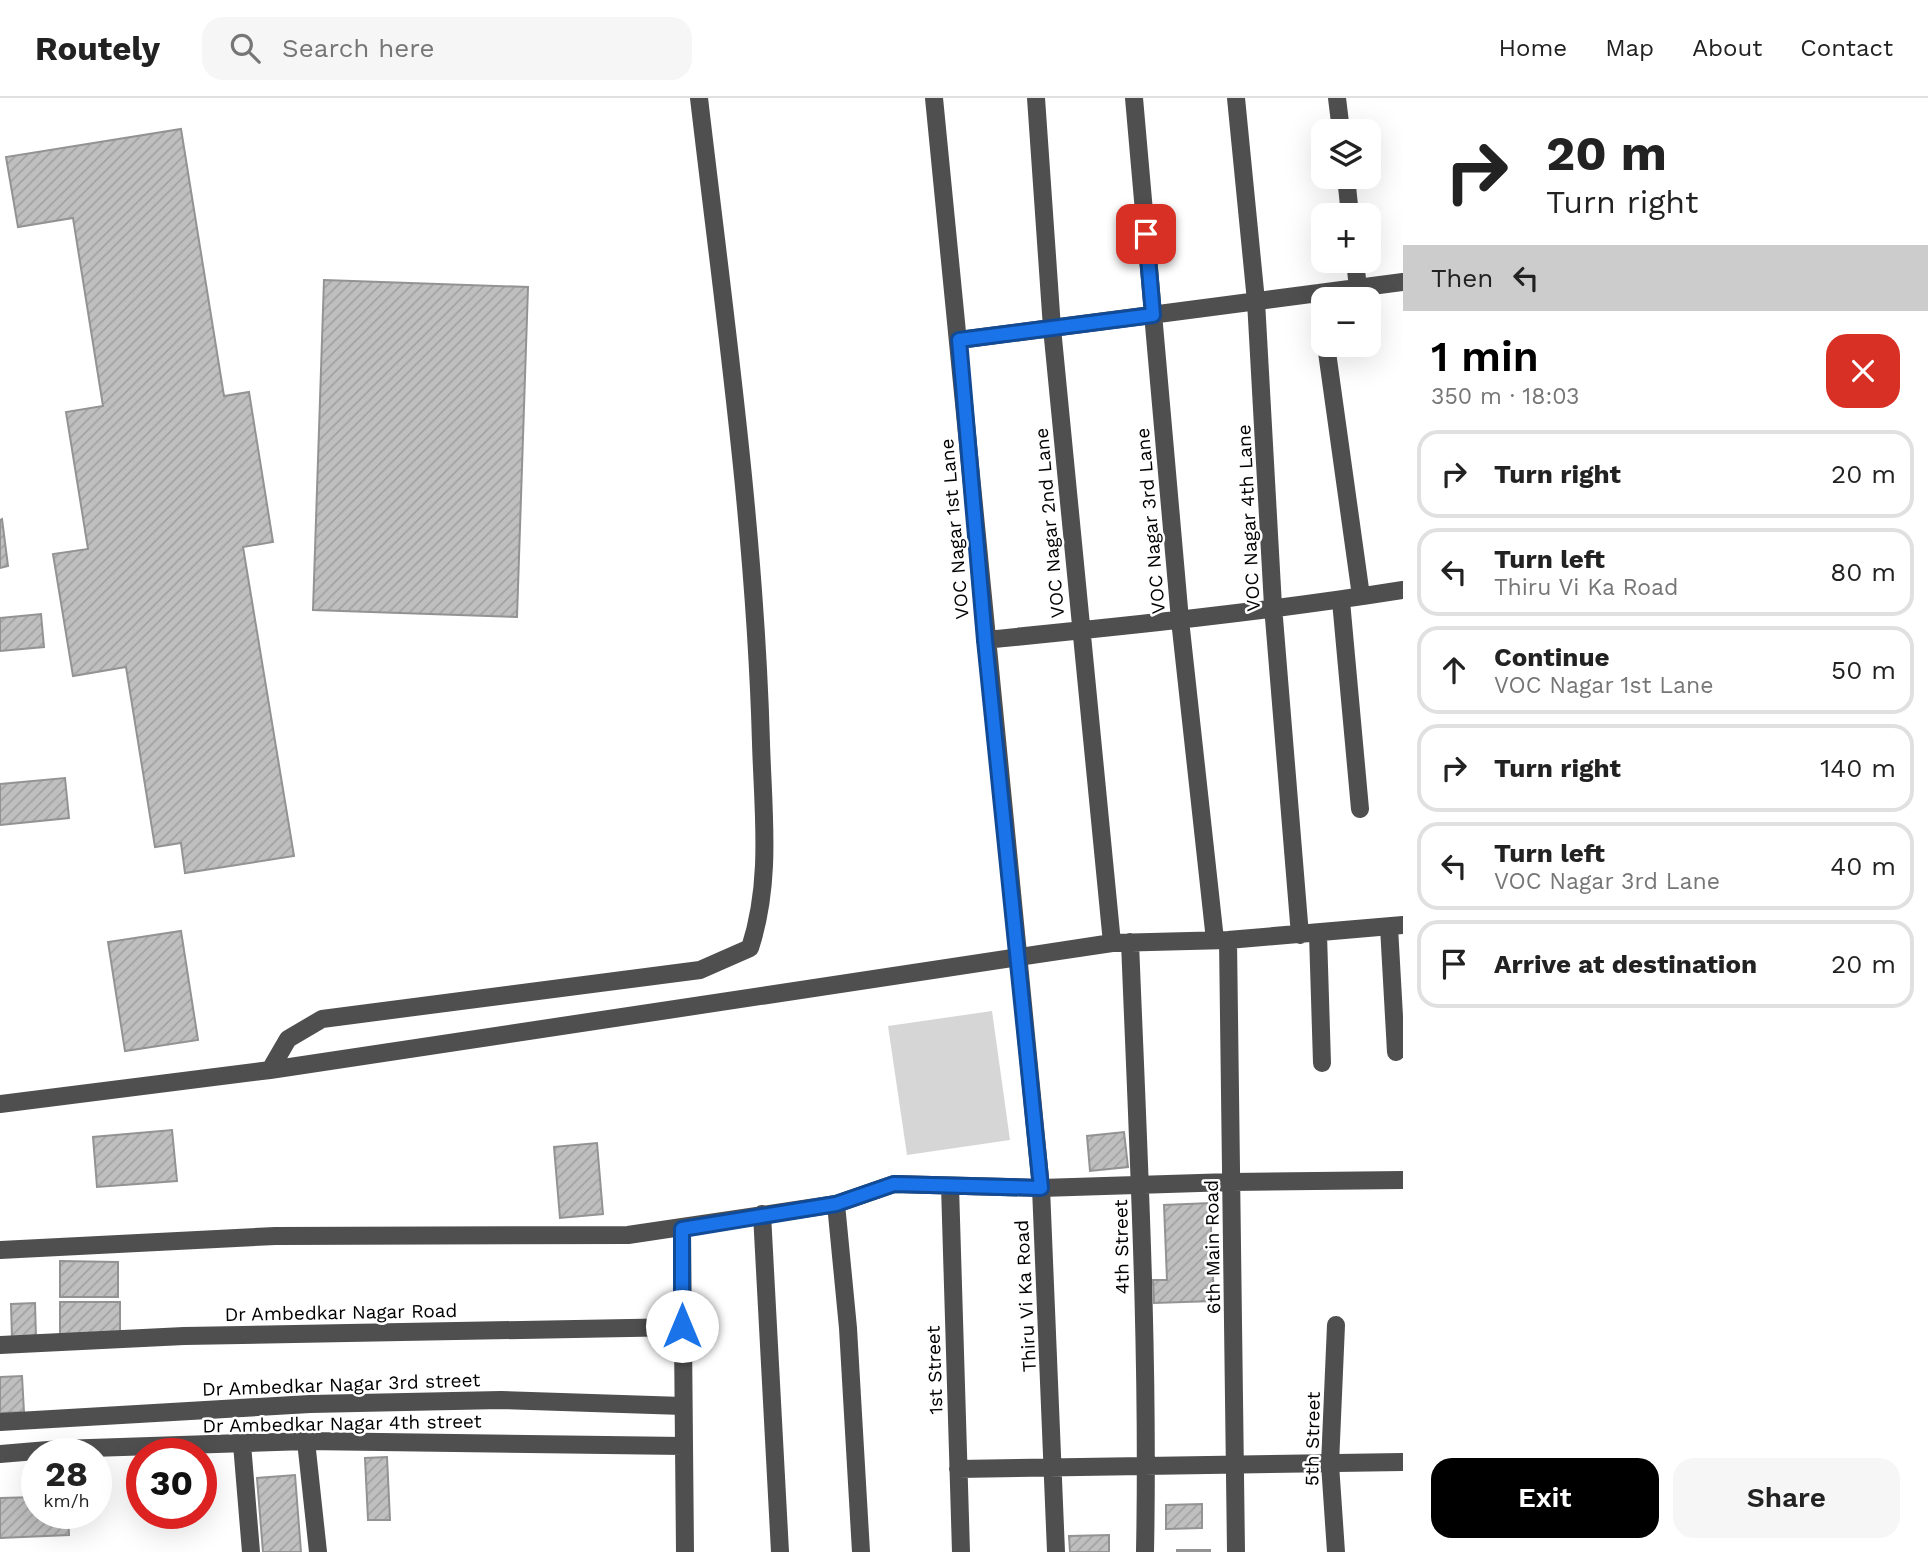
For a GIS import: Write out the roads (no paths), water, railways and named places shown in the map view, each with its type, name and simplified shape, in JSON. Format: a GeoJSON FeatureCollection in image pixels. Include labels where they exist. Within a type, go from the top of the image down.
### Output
{"type":"FeatureCollection","features":[{"type":"Feature","properties":{"kind":"street"},"geometry":{"type":"LineString","coordinates":[[270,1070],[288,1039],[322,1019],[700,970],[751,948],[761,914],[765,875],[759,671],[741,469],[699,98]]}},
{"type":"Feature","properties":{"kind":"street","name":"VOC Nagar 1st Lane"},"geometry":{"type":"LineString","coordinates":[[934,98],[1016,956]]}},
{"type":"Feature","properties":{"kind":"street","name":"VOC Nagar 2nd Lane"},"geometry":{"type":"LineString","coordinates":[[1036,98],[1052,328],[1081,630],[1121,943]]}},
{"type":"Feature","properties":{"kind":"street","name":"VOC Nagar 3rd Lane"},"geometry":{"type":"LineString","coordinates":[[1134,98],[1180,620],[1222,940]]}},
{"type":"Feature","properties":{"kind":"street","name":"VOC Nagar 4th Lane"},"geometry":{"type":"LineString","coordinates":[[1236,98],[1256,301],[1273,606],[1322,1063]]}},
{"type":"Feature","properties":{"kind":"street"},"geometry":{"type":"LineString","coordinates":[[1337,98],[1340,119]]}},
{"type":"Feature","properties":{"kind":"street"},"geometry":{"type":"LineString","coordinates":[[1366,287],[1403,282]]}},
{"type":"Feature","properties":{"kind":"street"},"geometry":{"type":"LineString","coordinates":[[959,340],[1311,294]]}},
{"type":"Feature","properties":{"kind":"street"},"geometry":{"type":"LineString","coordinates":[[1328,357],[1362,596]]}},
{"type":"Feature","properties":{"kind":"street"},"geometry":{"type":"LineString","coordinates":[[985,640],[1180,620],[1273,606],[1341,601],[1403,590]]}},
{"type":"Feature","properties":{"kind":"street"},"geometry":{"type":"LineString","coordinates":[[1341,601],[1360,809]]}},
{"type":"Feature","properties":{"kind":"street"},"geometry":{"type":"LineString","coordinates":[[0,1104],[270,1070],[1016,956],[1121,943],[1309,935],[1396,926],[1396,1052]]}},
{"type":"Feature","properties":{"kind":"street","name":"6th Main Road"},"geometry":{"type":"LineString","coordinates":[[1222,940],[1231,1182],[1236,1552]]}},
{"type":"Feature","properties":{"kind":"street","name":"4th Street"},"geometry":{"type":"LineString","coordinates":[[1121,943],[1140,1187],[1147,1467],[1145,1552]]}},
{"type":"Feature","properties":{"kind":"street","name":"Thiru Vi Ka Road"},"geometry":{"type":"LineString","coordinates":[[1016,956],[1041,1188],[1056,1552]]}},
{"type":"Feature","properties":{"kind":"street"},"geometry":{"type":"LineString","coordinates":[[0,1250],[275,1236],[628,1235],[836,1204],[894,1184],[1041,1188],[1403,1180]]}},
{"type":"Feature","properties":{"kind":"street","name":"1st Street"},"geometry":{"type":"LineString","coordinates":[[950,1186],[961,1552]]}},
{"type":"Feature","properties":{"kind":"street"},"geometry":{"type":"LineString","coordinates":[[836,1204],[848,1328],[861,1552]]}},
{"type":"Feature","properties":{"kind":"street"},"geometry":{"type":"LineString","coordinates":[[762,1214],[780,1552]]}},
{"type":"Feature","properties":{"kind":"street"},"geometry":{"type":"LineString","coordinates":[[682,1229],[685,1552]]}},
{"type":"Feature","properties":{"kind":"street","name":"5th Street"},"geometry":{"type":"LineString","coordinates":[[1336,1325],[1331,1464],[1336,1552]]}},
{"type":"Feature","properties":{"kind":"street","name":"Dr Ambedkar Nagar Road"},"geometry":{"type":"LineString","coordinates":[[0,1345],[184,1336],[682,1326]]}},
{"type":"Feature","properties":{"kind":"street","name":"Dr Ambedkar Nagar 3rd street"},"geometry":{"type":"LineString","coordinates":[[0,1422],[324,1403],[501,1400],[683,1406]]}},
{"type":"Feature","properties":{"kind":"street"},"geometry":{"type":"LineString","coordinates":[[306,1441],[318,1552]]}},
{"type":"Feature","properties":{"kind":"street","name":"Dr Ambedkar Nagar 4th street"},"geometry":{"type":"LineString","coordinates":[[0,1454],[60,1449],[306,1441],[684,1446]]}},
{"type":"Feature","properties":{"kind":"street"},"geometry":{"type":"LineString","coordinates":[[242,1444],[251,1552]]}},
{"type":"Feature","properties":{"kind":"street"},"geometry":{"type":"LineString","coordinates":[[958,1469],[1403,1462]]}}]}
